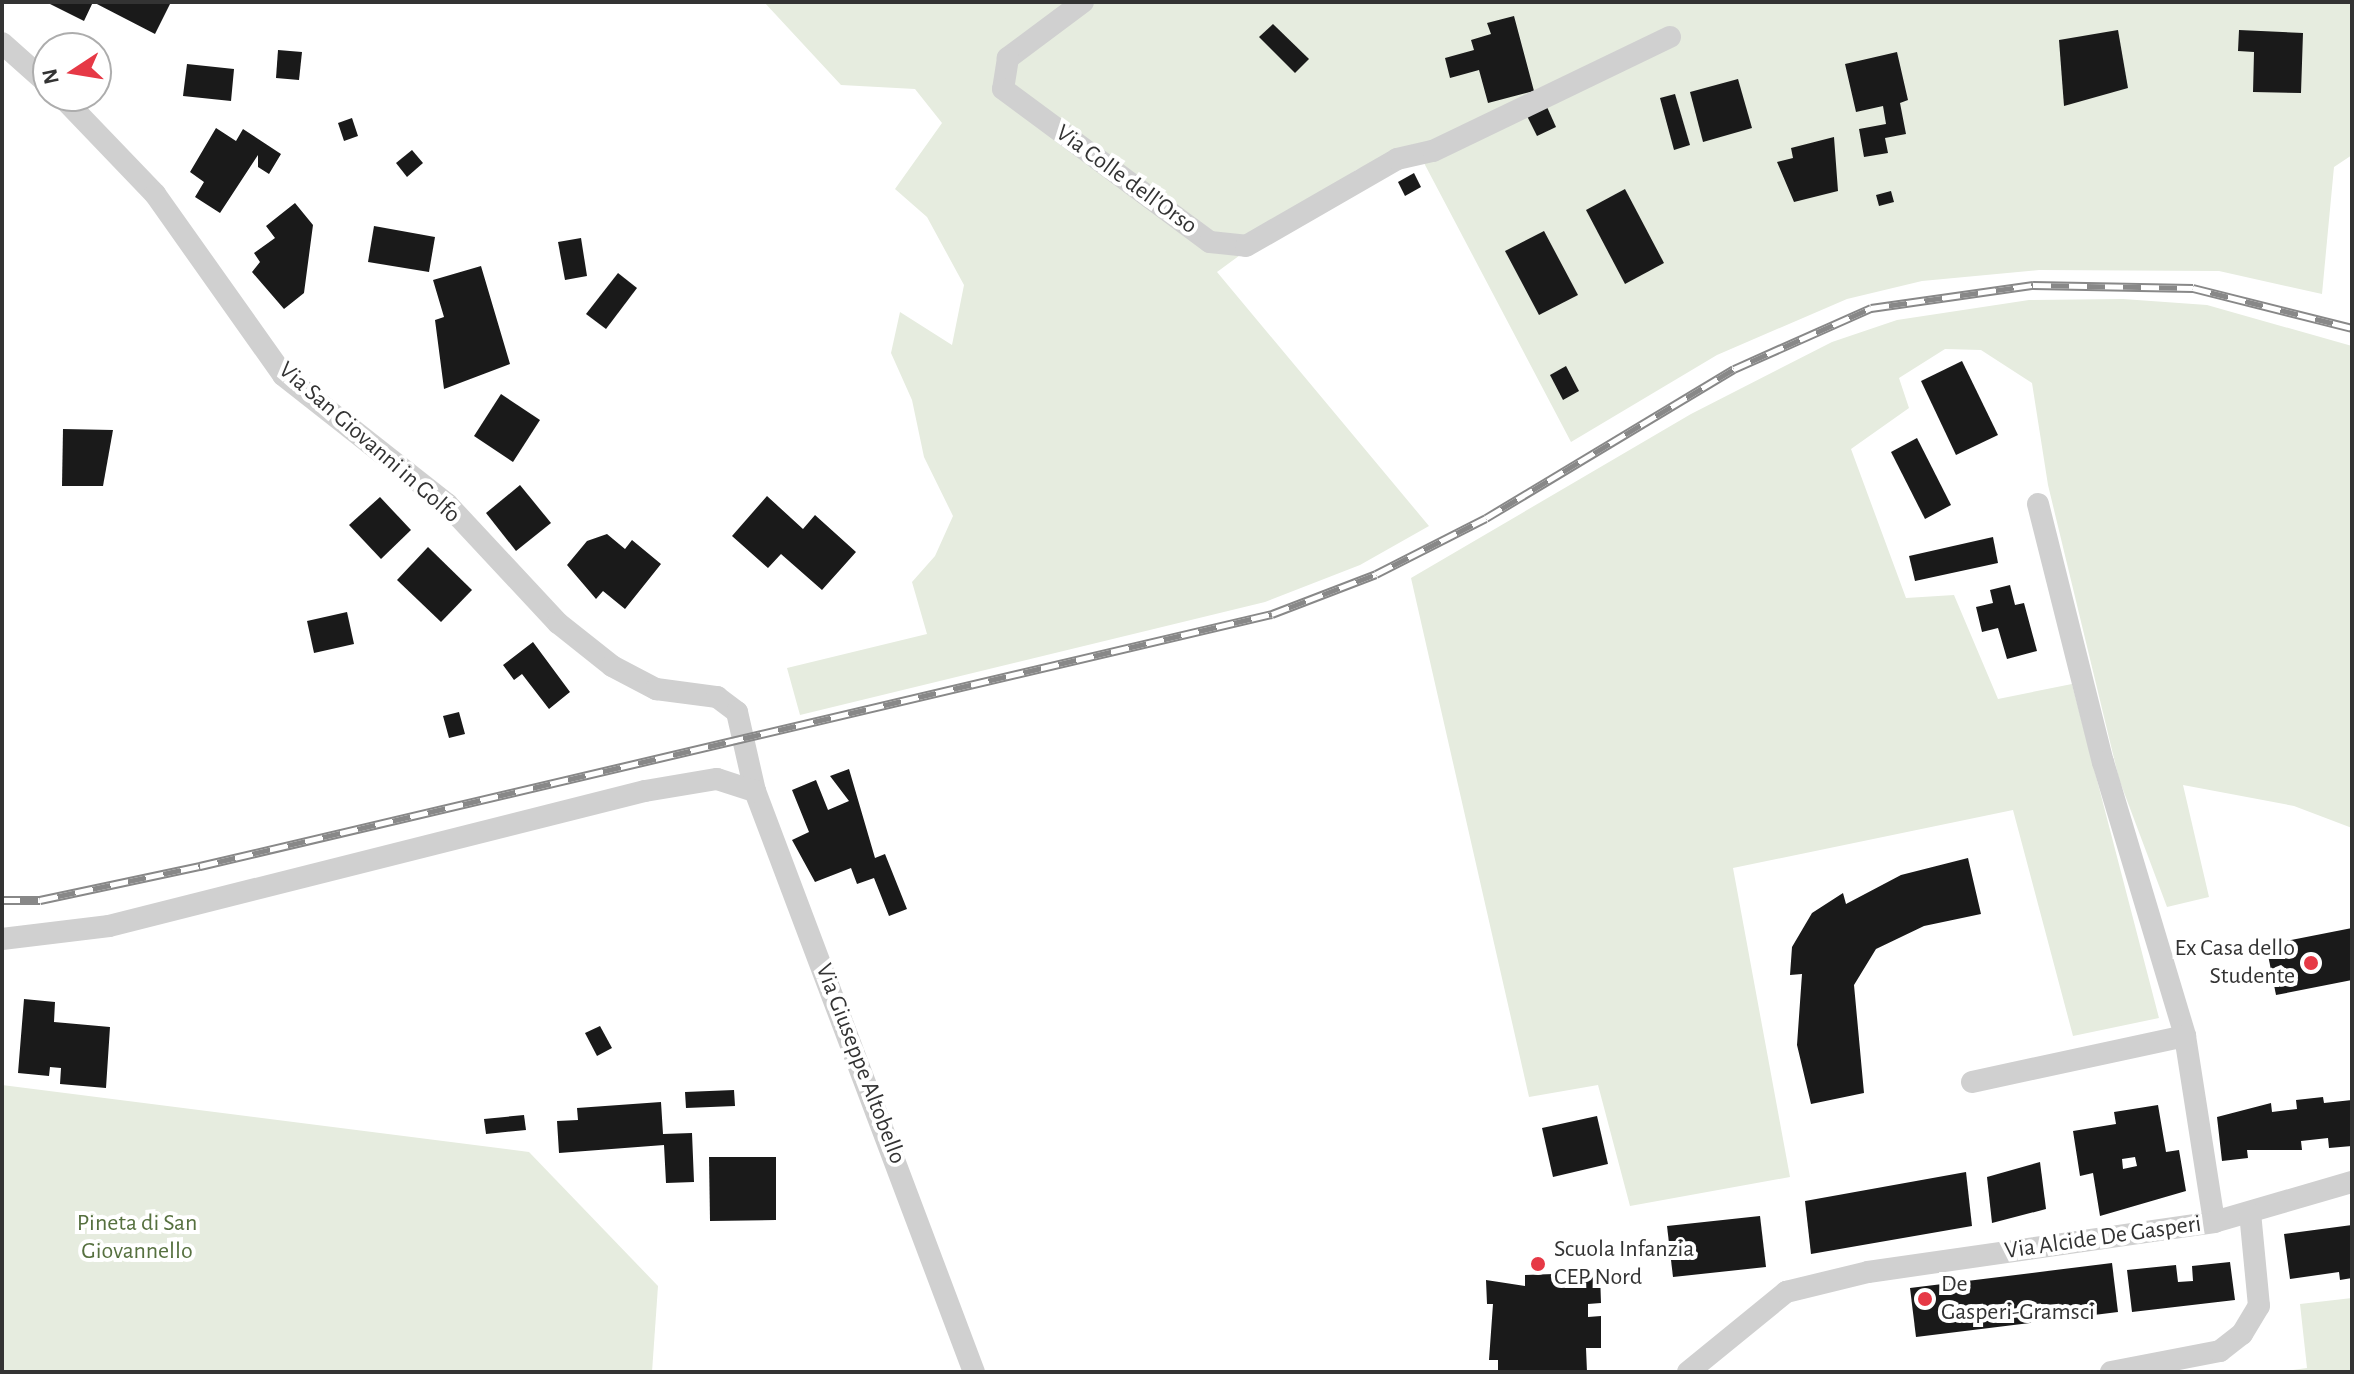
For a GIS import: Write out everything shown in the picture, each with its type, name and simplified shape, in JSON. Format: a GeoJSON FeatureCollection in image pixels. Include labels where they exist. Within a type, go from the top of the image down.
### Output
{"type":"FeatureCollection","features":[{"type":"Feature","properties":{"kind":"street","name":"Via Colle dell'Orso"},"geometry":{"type":"LineString","coordinates":[[1083,2],[1008,58],[1003,89],[1210,242],[1246,246],[1397,159],[1433,151],[1670,37]]}},
{"type":"Feature","properties":{"kind":"street"},"geometry":{"type":"LineString","coordinates":[[2,43],[32,70]]}},
{"type":"Feature","properties":{"kind":"street","name":"Via San Giovanni in Golfo"},"geometry":{"type":"LineString","coordinates":[[76,112],[155,194],[283,375],[447,504],[558,623],[612,666],[656,689],[717,697],[737,712]]}},
{"type":"Feature","properties":{"kind":"street","name":"Via Alcide De Gasperi"},"geometry":{"type":"LineString","coordinates":[[2038,504],[2103,762],[2185,1036],[2214,1222]]}},
{"type":"Feature","properties":{"kind":"street","name":"Via Giuseppe Altobello"},"geometry":{"type":"LineString","coordinates":[[737,712],[755,791],[974,1372]]}},
{"type":"Feature","properties":{"kind":"street"},"geometry":{"type":"LineString","coordinates":[[2,939],[109,926],[645,791],[717,779],[755,791]]}},
{"type":"Feature","properties":{"kind":"street"},"geometry":{"type":"LineString","coordinates":[[1972,1082],[2185,1036]]}},
{"type":"Feature","properties":{"kind":"street","name":"Via Alcide De Gasperi"},"geometry":{"type":"LineString","coordinates":[[1692,1370],[1786,1292],[1868,1272],[2214,1222],[2352,1182]]}},
{"type":"Feature","properties":{"kind":"street"},"geometry":{"type":"LineString","coordinates":[[2111,1372],[2220,1351],[2242,1334],[2259,1306],[2250,1213]]}},
{"type":"Feature","properties":{"kind":"green space"},"geometry":{"type":"Polygon","coordinates":[[[764,2],[2352,2],[2352,155],[2334,167],[2322,294],[2219,271],[2039,270],[1922,281],[1847,299],[1717,355],[1571,442],[1414,144],[1356,170],[1217,272],[1429,526],[1360,565],[1265,602],[800,715],[787,668],[927,634],[912,582],[935,556],[953,516],[924,457],[912,400],[891,353],[900,312],[952,345],[964,285],[927,217],[895,189],[942,123],[915,89],[841,85],[764,2]]]}},
{"type":"Feature","properties":{"kind":"green space"},"geometry":{"type":"Polygon","coordinates":[[[2123,299],[2207,305],[2352,346],[2352,828],[2294,806],[2183,785],[2209,897],[2167,907],[2119,779],[2048,485],[2032,383],[1981,350],[1945,349],[1899,378],[1909,408],[1851,449],[1906,598],[1954,595],[1998,699],[2072,684],[2159,1018],[2073,1036],[2013,810],[1733,868],[1790,1177],[1630,1206],[1598,1085],[1529,1097],[1411,578],[1691,414],[1832,342],[1897,320],[2029,300],[2123,299]]]}},
{"type":"Feature","properties":{"kind":"green space","name":"Pineta di San Giovannello"},"geometry":{"type":"Polygon","coordinates":[[[2,1085],[529,1152],[658,1286],[652,1372],[2,1372],[2,1085]]]}},
{"type":"Feature","properties":{"kind":"green space"},"geometry":{"type":"Polygon","coordinates":[[[2352,1298],[2352,1372],[2280,1372],[2307,1368],[2300,1304],[2352,1298]]]}},
{"type":"Feature","properties":{"kind":"building"},"geometry":{"type":"Polygon","coordinates":[[[46,2],[93,2],[84,21],[46,2]]]}},
{"type":"Feature","properties":{"kind":"building"},"geometry":{"type":"Polygon","coordinates":[[[93,2],[171,2],[155,34],[93,2]]]}},
{"type":"Feature","properties":{"kind":"building"},"geometry":{"type":"Polygon","coordinates":[[[1514,16],[1534,91],[1488,103],[1479,70],[1450,78],[1445,58],[1474,50],[1471,40],[1491,34],[1487,23],[1514,16]]]}},
{"type":"Feature","properties":{"kind":"building"},"geometry":{"type":"Polygon","coordinates":[[[1273,24],[1309,59],[1295,73],[1259,37],[1273,24]]]}},
{"type":"Feature","properties":{"kind":"building"},"geometry":{"type":"Polygon","coordinates":[[[2118,30],[2128,88],[2064,106],[2059,40],[2118,30]]]}},
{"type":"Feature","properties":{"kind":"building"},"geometry":{"type":"Polygon","coordinates":[[[2239,30],[2303,33],[2301,93],[2253,92],[2254,52],[2238,51],[2239,30]]]}},
{"type":"Feature","properties":{"kind":"building"},"geometry":{"type":"Polygon","coordinates":[[[278,50],[302,52],[299,80],[276,78],[278,50]]]}},
{"type":"Feature","properties":{"kind":"building"},"geometry":{"type":"Polygon","coordinates":[[[1897,52],[1908,100],[1900,103],[1906,134],[1885,138],[1888,153],[1864,157],[1859,129],[1886,124],[1883,106],[1856,112],[1845,64],[1897,52]]]}},
{"type":"Feature","properties":{"kind":"building"},"geometry":{"type":"Polygon","coordinates":[[[187,64],[234,69],[231,101],[183,96],[187,64]]]}},
{"type":"Feature","properties":{"kind":"building"},"geometry":{"type":"Polygon","coordinates":[[[1738,79],[1752,128],[1703,142],[1690,92],[1738,79]]]}},
{"type":"Feature","properties":{"kind":"building"},"geometry":{"type":"Polygon","coordinates":[[[1675,94],[1690,145],[1674,150],[1660,98],[1675,94]]]}},
{"type":"Feature","properties":{"kind":"building"},"geometry":{"type":"Polygon","coordinates":[[[1547,107],[1556,127],[1537,136],[1527,116],[1547,107]]]}},
{"type":"Feature","properties":{"kind":"building"},"geometry":{"type":"Polygon","coordinates":[[[352,118],[358,136],[344,141],[338,123],[352,118]]]}},
{"type":"Feature","properties":{"kind":"building"},"geometry":{"type":"Polygon","coordinates":[[[216,128],[236,141],[243,129],[281,154],[269,174],[258,167],[258,155],[220,213],[195,197],[204,182],[190,172],[216,128]]]}},
{"type":"Feature","properties":{"kind":"building"},"geometry":{"type":"Polygon","coordinates":[[[1834,137],[1838,191],[1794,202],[1777,162],[1793,158],[1791,148],[1834,137]]]}},
{"type":"Feature","properties":{"kind":"building"},"geometry":{"type":"Polygon","coordinates":[[[412,150],[423,163],[407,177],[396,163],[412,150]]]}},
{"type":"Feature","properties":{"kind":"building"},"geometry":{"type":"Polygon","coordinates":[[[1414,173],[1421,187],[1405,196],[1398,182],[1414,173]]]}},
{"type":"Feature","properties":{"kind":"building"},"geometry":{"type":"Polygon","coordinates":[[[1625,189],[1664,263],[1625,284],[1586,210],[1625,189]]]}},
{"type":"Feature","properties":{"kind":"building"},"geometry":{"type":"Polygon","coordinates":[[[1891,191],[1894,202],[1879,206],[1876,195],[1891,191]]]}},
{"type":"Feature","properties":{"kind":"building"},"geometry":{"type":"Polygon","coordinates":[[[295,203],[313,225],[304,293],[284,309],[252,272],[260,262],[254,253],[275,238],[266,226],[295,203]]]}},
{"type":"Feature","properties":{"kind":"building"},"geometry":{"type":"Polygon","coordinates":[[[374,226],[435,237],[429,272],[368,262],[374,226]]]}},
{"type":"Feature","properties":{"kind":"building"},"geometry":{"type":"Polygon","coordinates":[[[1544,231],[1578,295],[1539,315],[1505,251],[1544,231]]]}},
{"type":"Feature","properties":{"kind":"building"},"geometry":{"type":"Polygon","coordinates":[[[581,238],[587,276],[565,280],[558,242],[581,238]]]}},
{"type":"Feature","properties":{"kind":"building"},"geometry":{"type":"Polygon","coordinates":[[[481,266],[510,364],[444,389],[435,320],[444,317],[433,280],[481,266]]]}},
{"type":"Feature","properties":{"kind":"building"},"geometry":{"type":"Polygon","coordinates":[[[618,273],[637,288],[606,329],[586,314],[618,273]]]}},
{"type":"Feature","properties":{"kind":"building"},"geometry":{"type":"Polygon","coordinates":[[[1962,361],[1998,435],[1956,455],[1921,381],[1962,361]]]}},
{"type":"Feature","properties":{"kind":"building"},"geometry":{"type":"Polygon","coordinates":[[[1566,366],[1579,391],[1563,400],[1550,375],[1566,366]]]}},
{"type":"Feature","properties":{"kind":"building"},"geometry":{"type":"Polygon","coordinates":[[[501,394],[540,420],[513,462],[474,436],[501,394]]]}},
{"type":"Feature","properties":{"kind":"building"},"geometry":{"type":"Polygon","coordinates":[[[63,429],[113,430],[103,486],[62,486],[63,429]]]}},
{"type":"Feature","properties":{"kind":"building"},"geometry":{"type":"Polygon","coordinates":[[[1917,438],[1951,505],[1925,519],[1891,452],[1917,438]]]}},
{"type":"Feature","properties":{"kind":"building"},"geometry":{"type":"Polygon","coordinates":[[[520,485],[551,523],[516,551],[486,513],[520,485]]]}},
{"type":"Feature","properties":{"kind":"building"},"geometry":{"type":"Polygon","coordinates":[[[767,496],[803,529],[815,515],[856,552],[822,590],[781,554],[768,568],[732,536],[767,496]]]}},
{"type":"Feature","properties":{"kind":"building"},"geometry":{"type":"Polygon","coordinates":[[[380,497],[411,530],[381,559],[349,525],[380,497]]]}},
{"type":"Feature","properties":{"kind":"building"},"geometry":{"type":"Polygon","coordinates":[[[607,534],[625,549],[632,540],[661,564],[625,609],[603,591],[596,599],[567,565],[587,541],[607,534]]]}},
{"type":"Feature","properties":{"kind":"building"},"geometry":{"type":"Polygon","coordinates":[[[1993,537],[1998,563],[1915,581],[1909,556],[1993,537]]]}},
{"type":"Feature","properties":{"kind":"building"},"geometry":{"type":"Polygon","coordinates":[[[428,547],[472,590],[441,622],[397,580],[428,547]]]}},
{"type":"Feature","properties":{"kind":"building"},"geometry":{"type":"Polygon","coordinates":[[[2010,585],[2015,605],[2024,603],[2037,651],[2007,659],[1998,628],[1982,632],[1976,607],[1993,603],[1990,590],[2010,585]]]}},
{"type":"Feature","properties":{"kind":"building"},"geometry":{"type":"Polygon","coordinates":[[[347,612],[354,644],[314,653],[307,621],[347,612]]]}},
{"type":"Feature","properties":{"kind":"building"},"geometry":{"type":"Polygon","coordinates":[[[533,642],[570,692],[549,709],[522,674],[514,680],[503,665],[533,642]]]}},
{"type":"Feature","properties":{"kind":"building"},"geometry":{"type":"Polygon","coordinates":[[[459,712],[465,734],[449,738],[443,716],[459,712]]]}},
{"type":"Feature","properties":{"kind":"building"},"geometry":{"type":"Polygon","coordinates":[[[849,769],[875,858],[885,854],[907,909],[889,916],[874,878],[857,884],[851,868],[815,882],[792,840],[809,832],[792,790],[816,780],[828,810],[849,801],[830,776],[849,769]]]}},
{"type":"Feature","properties":{"kind":"building"},"geometry":{"type":"Polygon","coordinates":[[[1968,858],[1981,914],[1924,926],[1876,949],[1854,985],[1864,1093],[1811,1104],[1797,1045],[1802,974],[1790,975],[1792,947],[1812,913],[1843,893],[1846,904],[1901,875],[1968,858]]]}},
{"type":"Feature","properties":{"kind":"building","name":"Ex Casa dello Studente"},"geometry":{"type":"Polygon","coordinates":[[[2352,928],[2352,980],[2276,995],[2266,945],[2352,928]]]}},
{"type":"Feature","properties":{"kind":"building"},"geometry":{"type":"Polygon","coordinates":[[[24,999],[55,1002],[54,1022],[110,1027],[106,1088],[60,1084],[61,1068],[50,1067],[49,1076],[18,1073],[24,999]]]}},
{"type":"Feature","properties":{"kind":"building"},"geometry":{"type":"Polygon","coordinates":[[[600,1026],[612,1048],[597,1056],[585,1033],[600,1026]]]}},
{"type":"Feature","properties":{"kind":"building"},"geometry":{"type":"Polygon","coordinates":[[[734,1090],[735,1106],[686,1108],[685,1092],[734,1090]]]}},
{"type":"Feature","properties":{"kind":"building"},"geometry":{"type":"Polygon","coordinates":[[[2323,1097],[2324,1103],[2352,1100],[2352,1146],[2329,1148],[2328,1138],[2301,1141],[2302,1150],[2247,1150],[2248,1158],[2222,1161],[2217,1117],[2271,1103],[2272,1112],[2297,1109],[2296,1100],[2323,1097]]]}},
{"type":"Feature","properties":{"kind":"building"},"geometry":{"type":"Polygon","coordinates":[[[661,1102],[663,1134],[692,1133],[694,1182],[666,1183],[664,1145],[559,1153],[557,1121],[578,1120],[577,1108],[661,1102]]]}},
{"type":"Feature","properties":{"kind":"building"},"geometry":{"type":"Polygon","coordinates":[[[2158,1105],[2166,1152],[2179,1150],[2186,1191],[2100,1216],[2093,1173],[2080,1176],[2073,1131],[2116,1124],[2114,1112],[2158,1105]],[[2135,1157],[2122,1159],[2123,1169],[2137,1166],[2135,1157]]]}},
{"type":"Feature","properties":{"kind":"building"},"geometry":{"type":"Polygon","coordinates":[[[524,1115],[526,1130],[486,1134],[484,1119],[524,1115]]]}},
{"type":"Feature","properties":{"kind":"building"},"geometry":{"type":"Polygon","coordinates":[[[1597,1116],[1608,1164],[1553,1177],[1542,1128],[1597,1116]]]}},
{"type":"Feature","properties":{"kind":"building"},"geometry":{"type":"Polygon","coordinates":[[[709,1157],[776,1157],[776,1220],[710,1221],[709,1157]]]}},
{"type":"Feature","properties":{"kind":"building"},"geometry":{"type":"Polygon","coordinates":[[[2040,1162],[2046,1209],[1992,1223],[1987,1177],[2040,1162]]]}},
{"type":"Feature","properties":{"kind":"building"},"geometry":{"type":"Polygon","coordinates":[[[1966,1172],[1972,1226],[1811,1254],[1805,1201],[1966,1172]]]}},
{"type":"Feature","properties":{"kind":"building"},"geometry":{"type":"Polygon","coordinates":[[[1760,1216],[1766,1267],[1673,1277],[1667,1226],[1760,1216]]]}},
{"type":"Feature","properties":{"kind":"building"},"geometry":{"type":"Polygon","coordinates":[[[2352,1225],[2352,1278],[2340,1280],[2339,1272],[2290,1279],[2284,1234],[2352,1225]]]}},
{"type":"Feature","properties":{"kind":"building"},"geometry":{"type":"Polygon","coordinates":[[[2230,1262],[2235,1300],[2132,1312],[2127,1270],[2176,1265],[2178,1282],[2193,1281],[2192,1266],[2230,1262]]]}},
{"type":"Feature","properties":{"kind":"building"},"geometry":{"type":"Polygon","coordinates":[[[2112,1263],[2118,1312],[1916,1337],[1910,1288],[2112,1263]]]}},
{"type":"Feature","properties":{"kind":"building"},"geometry":{"type":"Polygon","coordinates":[[[1554,1274],[1554,1280],[1600,1274],[1601,1303],[1588,1304],[1588,1317],[1601,1316],[1601,1348],[1586,1348],[1587,1372],[1498,1372],[1498,1360],[1489,1360],[1493,1304],[1487,1304],[1486,1280],[1525,1286],[1525,1275],[1554,1274]]]}},
{"type":"Feature","properties":{"kind":"railway"},"geometry":{"type":"LineString","coordinates":[[2,900],[40,900],[200,866],[1272,614],[1376,574],[1486,518],[1734,369],[1871,308],[2033,285],[2193,288],[2352,328]]}},
{"type":"Feature","properties":{"kind":"place","name":"Ex Casa dello Studente"},"geometry":{"type":"Point","coordinates":[2311,963]}},
{"type":"Feature","properties":{"kind":"place","name":"Scuola Infanzia CEP Nord"},"geometry":{"type":"Point","coordinates":[1538,1264]}},
{"type":"Feature","properties":{"kind":"place","name":"De Gasperi-Gramsci"},"geometry":{"type":"Point","coordinates":[1925,1299]}}]}
